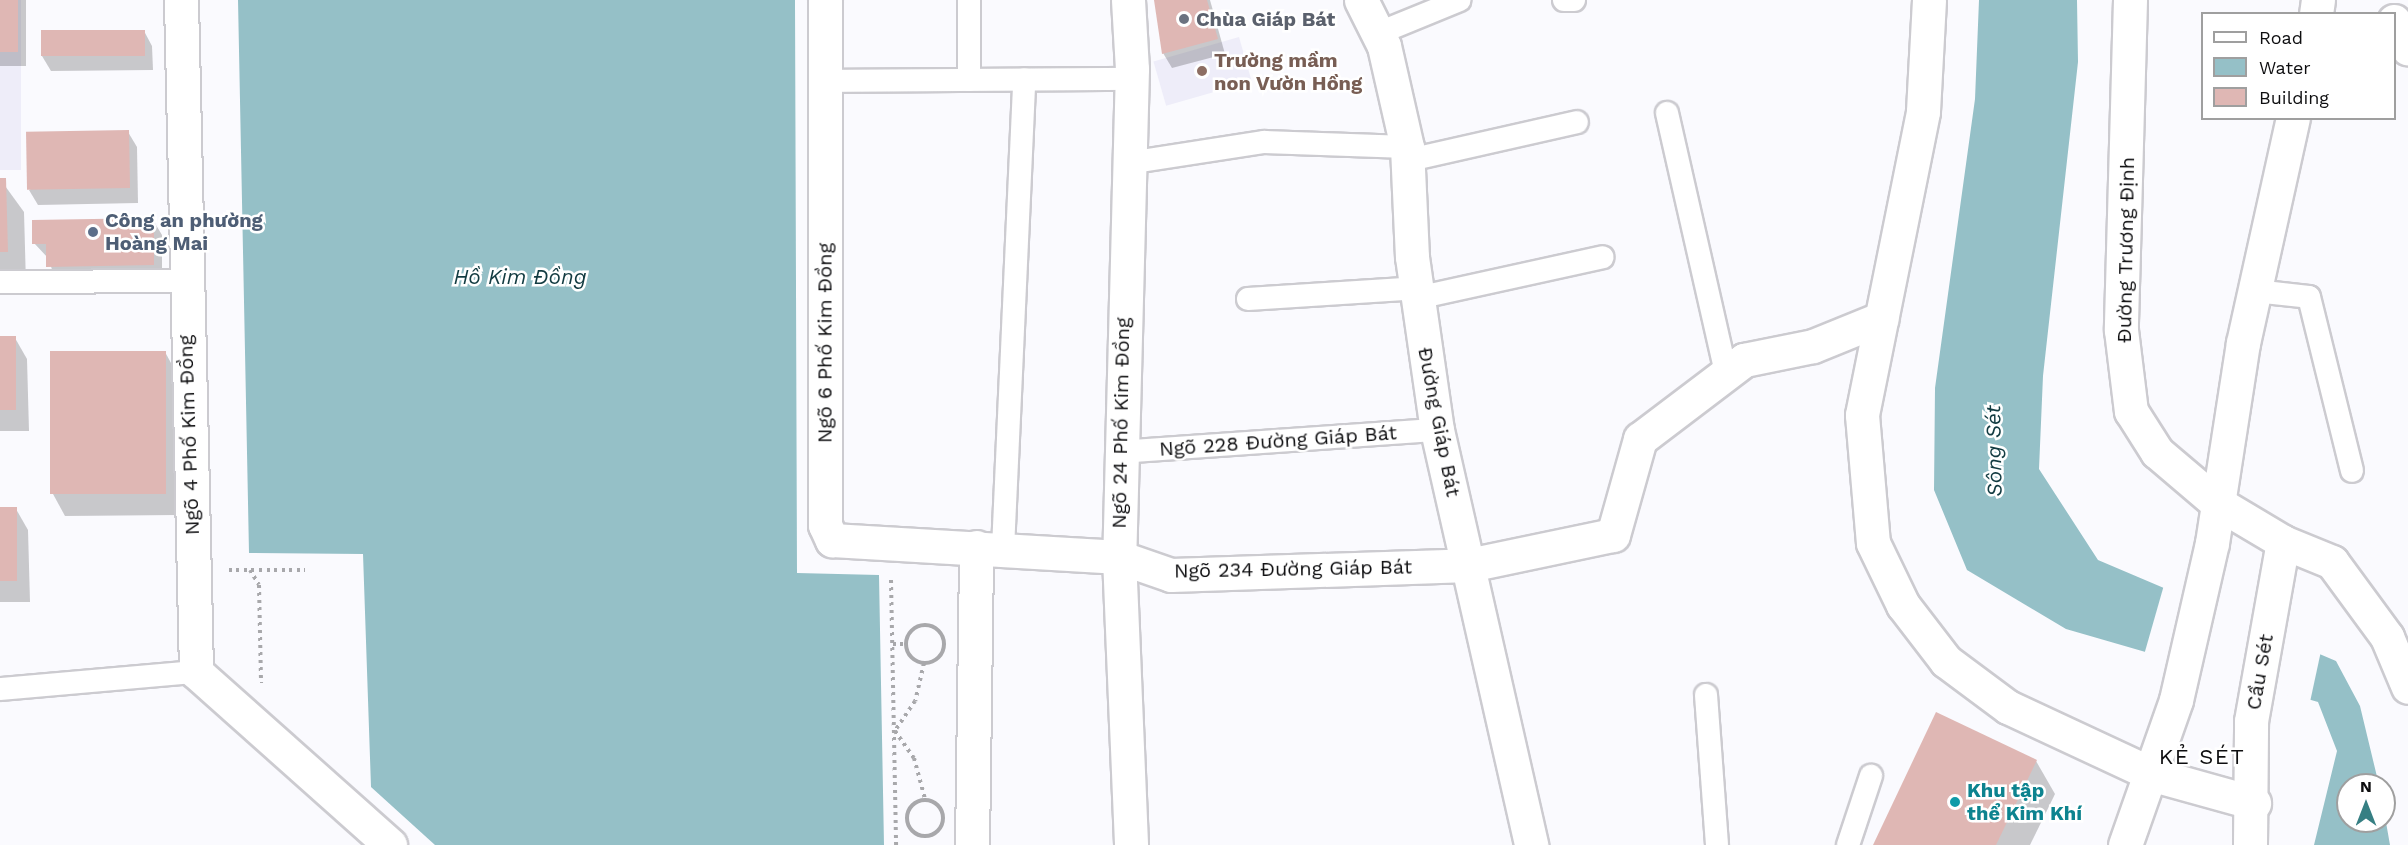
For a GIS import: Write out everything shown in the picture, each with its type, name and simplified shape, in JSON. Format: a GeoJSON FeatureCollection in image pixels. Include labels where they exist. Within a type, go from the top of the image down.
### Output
{"type":"FeatureCollection","features":[{"type":"Feature","properties":{"kind":"street","name":"Ngõ 4 Phố Kim Đồng"},"geometry":{"type":"LineString","coordinates":[[181,0],[184,281],[196,672]]}},
{"type":"Feature","properties":{"kind":"street","name":"Ngõ 6 Phố Kim Đồng"},"geometry":{"type":"LineString","coordinates":[[825,0],[825,525],[832,540],[1119,557]]}},
{"type":"Feature","properties":{"kind":"street","name":"Ngõ 24 Phố Kim Đồng"},"geometry":{"type":"LineString","coordinates":[[1128,0],[1131,79],[1119,452],[1119,557],[1131,845]]}},
{"type":"Feature","properties":{"kind":"street","name":"Đường Giáp Bát"},"geometry":{"type":"LineString","coordinates":[[1361,0],[1379,33],[1408,153],[1417,293],[1437,430],[1531,845]]}},
{"type":"Feature","properties":{"kind":"street"},"geometry":{"type":"LineString","coordinates":[[1929,0],[1923,112],[1862,415],[1872,543],[1903,605],[1946,661],[2008,707],[2154,775],[2254,803]]}},
{"type":"Feature","properties":{"kind":"street","name":"Đường Trương Định"},"geometry":{"type":"LineString","coordinates":[[2130,0],[2121,330],[2131,411],[2157,453],[2281,552],[2332,562],[2356,589],[2387,638],[2408,687]]}},
{"type":"Feature","properties":{"kind":"street"},"geometry":{"type":"LineString","coordinates":[[2396,25],[2408,49]]}},
{"type":"Feature","properties":{"kind":"street"},"geometry":{"type":"LineString","coordinates":[[2125,845],[2154,775],[2176,700],[2212,543],[2216,502],[2255,291],[2293,120]]}},
{"type":"Feature","properties":{"kind":"street"},"geometry":{"type":"LineString","coordinates":[[1726,372],[1744,360],[1813,346],[1882,318]]}},
{"type":"Feature","properties":{"kind":"street","name":"Ngõ 234 Đường Giáp Bát"},"geometry":{"type":"LineString","coordinates":[[1119,557],[1171,574],[1469,565],[1613,535],[1640,439],[1726,372]]}},
{"type":"Feature","properties":{"kind":"street"},"geometry":{"type":"LineString","coordinates":[[972,845],[989,548]]}},
{"type":"Feature","properties":{"kind":"street","name":"Cầu Sét"},"geometry":{"type":"LineString","coordinates":[[2250,845],[2254,803],[2251,721],[2281,552]]}},
{"type":"Feature","properties":{"kind":"street"},"geometry":{"type":"LineString","coordinates":[[196,672],[390,845]]}},
{"type":"Feature","properties":{"kind":"lane"},"geometry":{"type":"LineString","coordinates":[[969,0],[969,80]]}},
{"type":"Feature","properties":{"kind":"lane"},"geometry":{"type":"LineString","coordinates":[[1379,33],[1460,0]]}},
{"type":"Feature","properties":{"kind":"lane"},"geometry":{"type":"LineString","coordinates":[[1564,0],[1574,0]]}},
{"type":"Feature","properties":{"kind":"lane"},"geometry":{"type":"LineString","coordinates":[[989,548],[1024,79]]}},
{"type":"Feature","properties":{"kind":"lane"},"geometry":{"type":"LineString","coordinates":[[825,81],[1131,79]]}},
{"type":"Feature","properties":{"kind":"lane"},"geometry":{"type":"LineString","coordinates":[[1667,113],[1726,372]]}},
{"type":"Feature","properties":{"kind":"lane"},"geometry":{"type":"LineString","coordinates":[[1128,164],[1264,142],[1408,153],[1576,122]]}},
{"type":"Feature","properties":{"kind":"lane"},"geometry":{"type":"LineString","coordinates":[[1248,299],[1417,293],[1604,257]]}},
{"type":"Feature","properties":{"kind":"lane"},"geometry":{"type":"LineString","coordinates":[[0,282],[184,281]]}},
{"type":"Feature","properties":{"kind":"lane"},"geometry":{"type":"LineString","coordinates":[[2255,291],[2310,297],[2352,471]]}},
{"type":"Feature","properties":{"kind":"lane","name":"Ngõ 228 Đường Giáp Bát"},"geometry":{"type":"LineString","coordinates":[[1119,452],[1437,430]]}},
{"type":"Feature","properties":{"kind":"lane"},"geometry":{"type":"LineString","coordinates":[[0,689],[196,672]]}},
{"type":"Feature","properties":{"kind":"lane"},"geometry":{"type":"LineString","coordinates":[[1706,695],[1717,845]]}},
{"type":"Feature","properties":{"kind":"lane"},"geometry":{"type":"LineString","coordinates":[[1848,845],[1871,776]]}},
{"type":"Feature","properties":{"kind":"path"},"geometry":{"type":"LineString","coordinates":[[219,570],[305,570]]}},
{"type":"Feature","properties":{"kind":"path"},"geometry":{"type":"LineString","coordinates":[[250,570],[259,585],[264,675],[259,688]]}},
{"type":"Feature","properties":{"kind":"path"},"geometry":{"type":"LineString","coordinates":[[891,575],[896,845]]}},
{"type":"Feature","properties":{"kind":"path"},"geometry":{"type":"LineString","coordinates":[[915,627],[935,627],[942,634],[941,654],[924,663],[914,660],[905,644],[915,627]]}},
{"type":"Feature","properties":{"kind":"path"},"geometry":{"type":"LineString","coordinates":[[893,644],[905,644]]}},
{"type":"Feature","properties":{"kind":"path"},"geometry":{"type":"LineString","coordinates":[[895,731],[915,701],[924,663]]}},
{"type":"Feature","properties":{"kind":"path"},"geometry":{"type":"LineString","coordinates":[[895,731],[914,758],[925,799],[941,808],[944,817],[941,827],[924,837],[914,834],[906,816],[909,807],[925,799]]}},
{"type":"Feature","properties":{"kind":"path"},"geometry":{"type":"LineString","coordinates":[[896,816],[906,816]]}},
{"type":"Feature","properties":{"kind":"path"},"geometry":{"type":"LineString","coordinates":[[924,837],[924,845]]}},
{"type":"Feature","properties":{"kind":"shaded area"},"geometry":{"type":"Polygon","coordinates":[[[0,0],[21,0],[21,170],[0,170],[0,0]]]}},
{"type":"Feature","properties":{"kind":"shaded area","name":"Trường mầm non Vườn Hồng"},"geometry":{"type":"Polygon","coordinates":[[[1239,37],[1252,81],[1166,106],[1153,62],[1239,37]]]}},
{"type":"Feature","properties":{"kind":"water","name":"Hồ Kim Đồng"},"geometry":{"type":"Polygon","coordinates":[[[238,0],[795,0],[797,573],[879,575],[884,845],[435,845],[371,787],[363,554],[249,553],[238,0]]]}},
{"type":"Feature","properties":{"kind":"water","name":"Sông Sét"},"geometry":{"type":"Polygon","coordinates":[[[1979,0],[2077,0],[2078,62],[2043,376],[2039,469],[2098,560],[2336,661],[2360,706],[2376,773],[2336,773],[2336,833],[2388,833],[2390,845],[2314,845],[2337,751],[2318,702],[2066,629],[1967,570],[1934,490],[1935,388],[1975,99],[1979,0]]]}},
{"type":"Feature","properties":{"kind":"pier"},"geometry":{"type":"Polygon","coordinates":[[[2164,585],[2321,651],[2310,702],[2144,655],[2164,585]]]}},
{"type":"Feature","properties":{"kind":"building"},"geometry":{"type":"Polygon","coordinates":[[[0,0],[18,0],[18,52],[0,52],[0,0]]]}},
{"type":"Feature","properties":{"kind":"building","name":"Chùa Giáp Bát"},"geometry":{"type":"Polygon","coordinates":[[[1154,0],[1207,0],[1218,39],[1162,54],[1154,0]]]}},
{"type":"Feature","properties":{"kind":"building"},"geometry":{"type":"Polygon","coordinates":[[[41,30],[145,30],[145,56],[41,56],[41,30]]]}},
{"type":"Feature","properties":{"kind":"building"},"geometry":{"type":"Polygon","coordinates":[[[129,130],[130,188],[27,190],[26,132],[129,130]]]}},
{"type":"Feature","properties":{"kind":"building"},"geometry":{"type":"Polygon","coordinates":[[[0,178],[6,178],[8,252],[0,252],[0,178]]]}},
{"type":"Feature","properties":{"kind":"building","name":"Công an phường Hoàng Mai"},"geometry":{"type":"Polygon","coordinates":[[[154,218],[154,265],[46,267],[46,244],[32,244],[32,220],[154,218]]]}},
{"type":"Feature","properties":{"kind":"building"},"geometry":{"type":"Polygon","coordinates":[[[0,336],[16,336],[16,410],[0,410],[0,336]]]}},
{"type":"Feature","properties":{"kind":"building"},"geometry":{"type":"Polygon","coordinates":[[[50,351],[166,351],[166,494],[50,494],[50,351]]]}},
{"type":"Feature","properties":{"kind":"building"},"geometry":{"type":"Polygon","coordinates":[[[0,507],[17,507],[17,581],[0,581],[0,507]]]}},
{"type":"Feature","properties":{"kind":"building","name":"Khu tập thể Kim Khí"},"geometry":{"type":"Polygon","coordinates":[[[1936,712],[2037,760],[1996,845],[1873,845],[1936,712]]]}},
{"type":"Feature","properties":{"kind":"place","name":"Chùa Giáp Bát"},"geometry":{"type":"Point","coordinates":[1184,19]}},
{"type":"Feature","properties":{"kind":"place","name":"Trường mầm non Vườn Hồng"},"geometry":{"type":"Point","coordinates":[1202,71]}},
{"type":"Feature","properties":{"kind":"place","name":"Công an phường Hoàng Mai"},"geometry":{"type":"Point","coordinates":[93,232]}},
{"type":"Feature","properties":{"kind":"place","name":"Khu tập thể Kim Khí"},"geometry":{"type":"Point","coordinates":[1955,802]}},
{"type":"Feature","properties":{"kind":"district","name":"KẺ SÉT"},"geometry":{"type":"Point","coordinates":[2202,757]}}]}
